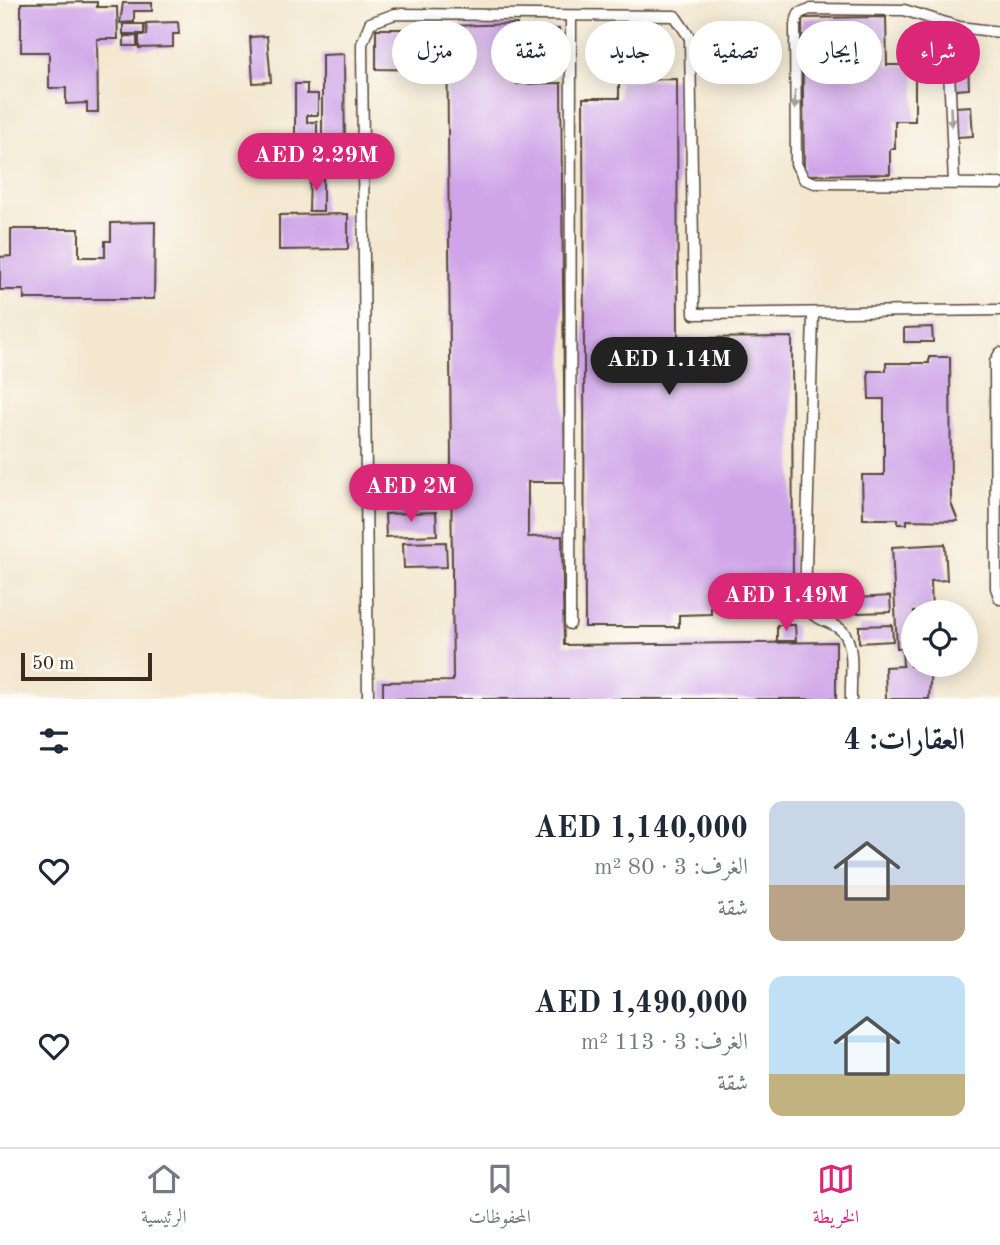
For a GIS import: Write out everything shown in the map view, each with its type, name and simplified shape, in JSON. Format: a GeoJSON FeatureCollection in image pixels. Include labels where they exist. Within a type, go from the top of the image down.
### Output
{"type":"FeatureCollection","features":[{"type":"Feature","properties":{"kind":"lane"},"geometry":{"type":"LineString","coordinates":[[938,21],[904,10],[810,9],[799,13],[795,24],[796,164],[804,179],[815,183],[1000,184]]}},
{"type":"Feature","properties":{"kind":"lane"},"geometry":{"type":"LineString","coordinates":[[368,699],[362,44],[370,23],[394,14],[675,16],[690,38],[694,314],[813,315],[1000,310]]}},
{"type":"Feature","properties":{"kind":"lane"},"geometry":{"type":"LineString","coordinates":[[570,625],[571,16]]}},
{"type":"Feature","properties":{"kind":"lane"},"geometry":{"type":"LineString","coordinates":[[980,29],[1000,32]]}},
{"type":"Feature","properties":{"kind":"lane"},"geometry":{"type":"LineString","coordinates":[[950,84],[954,184]]}},
{"type":"Feature","properties":{"kind":"lane"},"geometry":{"type":"LineString","coordinates":[[813,315],[805,601],[810,613],[839,629],[847,638],[851,699]]}},
{"type":"Feature","properties":{"kind":"lane"},"geometry":{"type":"LineString","coordinates":[[1000,353],[995,362],[996,588],[1000,599]]}},
{"type":"Feature","properties":{"kind":"building"},"geometry":{"type":"Polygon","coordinates":[[[97,2],[97,7],[117,7],[118,39],[97,39],[98,112],[87,112],[87,103],[66,104],[66,88],[49,88],[49,52],[21,52],[21,3],[97,2]]]}},
{"type":"Feature","properties":{"kind":"building"},"geometry":{"type":"Polygon","coordinates":[[[123,3],[152,3],[152,11],[134,11],[134,22],[120,23],[123,3]]]}},
{"type":"Feature","properties":{"kind":"building"},"geometry":{"type":"Polygon","coordinates":[[[886,17],[887,65],[896,65],[896,84],[915,84],[915,121],[895,121],[895,149],[890,149],[890,174],[804,175],[803,84],[882,84],[882,21],[802,21],[802,18],[886,17]]]}},
{"type":"Feature","properties":{"kind":"building"},"geometry":{"type":"Polygon","coordinates":[[[178,22],[179,34],[173,34],[173,47],[139,48],[139,35],[147,35],[146,23],[178,22]]]}},
{"type":"Feature","properties":{"kind":"building"},"geometry":{"type":"Polygon","coordinates":[[[123,24],[144,24],[144,34],[123,34],[123,24]]]}},
{"type":"Feature","properties":{"kind":"building"},"geometry":{"type":"Polygon","coordinates":[[[477,25],[491,25],[491,84],[561,84],[565,482],[528,482],[528,537],[562,536],[564,645],[836,642],[836,699],[383,699],[383,682],[453,681],[448,84],[477,84],[477,25]]]}},
{"type":"Feature","properties":{"kind":"building"},"geometry":{"type":"Polygon","coordinates":[[[376,29],[392,29],[392,69],[376,69],[376,29]]]}},
{"type":"Feature","properties":{"kind":"building"},"geometry":{"type":"Polygon","coordinates":[[[124,36],[137,36],[137,46],[124,46],[124,36]]]}},
{"type":"Feature","properties":{"kind":"building"},"geometry":{"type":"Polygon","coordinates":[[[267,36],[271,82],[253,83],[250,37],[267,36]]]}},
{"type":"Feature","properties":{"kind":"building"},"geometry":{"type":"Polygon","coordinates":[[[344,54],[345,161],[322,161],[322,55],[344,54]]]}},
{"type":"Feature","properties":{"kind":"building"},"geometry":{"type":"Polygon","coordinates":[[[675,79],[678,338],[792,337],[793,589],[711,590],[711,614],[679,615],[679,627],[585,627],[583,98],[619,98],[619,84],[675,84],[675,79]]]}},
{"type":"Feature","properties":{"kind":"building"},"geometry":{"type":"Polygon","coordinates":[[[295,84],[307,84],[307,94],[318,94],[318,115],[307,115],[307,122],[317,122],[317,150],[295,150],[295,84]]]}},
{"type":"Feature","properties":{"kind":"building"},"geometry":{"type":"Polygon","coordinates":[[[955,84],[969,84],[969,89],[955,90],[955,84]]]}},
{"type":"Feature","properties":{"kind":"building"},"geometry":{"type":"Polygon","coordinates":[[[971,106],[973,136],[957,137],[955,107],[971,106]]]}},
{"type":"Feature","properties":{"kind":"building"},"geometry":{"type":"Polygon","coordinates":[[[310,174],[323,174],[323,211],[309,211],[310,174]]]}},
{"type":"Feature","properties":{"kind":"building"},"geometry":{"type":"Polygon","coordinates":[[[348,214],[348,249],[279,250],[279,215],[348,214]]]}},
{"type":"Feature","properties":{"kind":"building"},"geometry":{"type":"Polygon","coordinates":[[[155,222],[154,299],[24,299],[24,290],[0,290],[0,257],[11,256],[11,229],[79,229],[79,257],[105,257],[105,241],[111,241],[111,223],[155,222]]]}},
{"type":"Feature","properties":{"kind":"building"},"geometry":{"type":"Polygon","coordinates":[[[932,327],[933,342],[904,342],[904,328],[932,327]]]}},
{"type":"Feature","properties":{"kind":"building"},"geometry":{"type":"Polygon","coordinates":[[[929,357],[950,357],[951,503],[958,521],[907,520],[907,524],[898,524],[898,519],[863,519],[862,475],[884,475],[884,399],[869,399],[868,371],[886,371],[886,363],[929,363],[929,357]]]}},
{"type":"Feature","properties":{"kind":"building"},"geometry":{"type":"Polygon","coordinates":[[[436,512],[437,535],[386,537],[385,514],[436,512]]]}},
{"type":"Feature","properties":{"kind":"building"},"geometry":{"type":"Polygon","coordinates":[[[446,542],[447,567],[404,568],[403,543],[446,542]]]}},
{"type":"Feature","properties":{"kind":"building"},"geometry":{"type":"Polygon","coordinates":[[[945,544],[947,580],[931,581],[932,600],[901,600],[901,648],[897,648],[892,547],[945,544]]]}},
{"type":"Feature","properties":{"kind":"building"},"geometry":{"type":"Polygon","coordinates":[[[890,596],[891,612],[857,613],[857,598],[890,596]]]}},
{"type":"Feature","properties":{"kind":"building"},"geometry":{"type":"Polygon","coordinates":[[[777,625],[795,625],[796,641],[777,641],[777,625]]]}},
{"type":"Feature","properties":{"kind":"building"},"geometry":{"type":"Polygon","coordinates":[[[892,625],[893,641],[859,643],[859,626],[892,625]]]}},
{"type":"Feature","properties":{"kind":"building"},"geometry":{"type":"Polygon","coordinates":[[[901,666],[901,677],[930,677],[929,699],[886,699],[885,667],[901,666]]]}}]}
